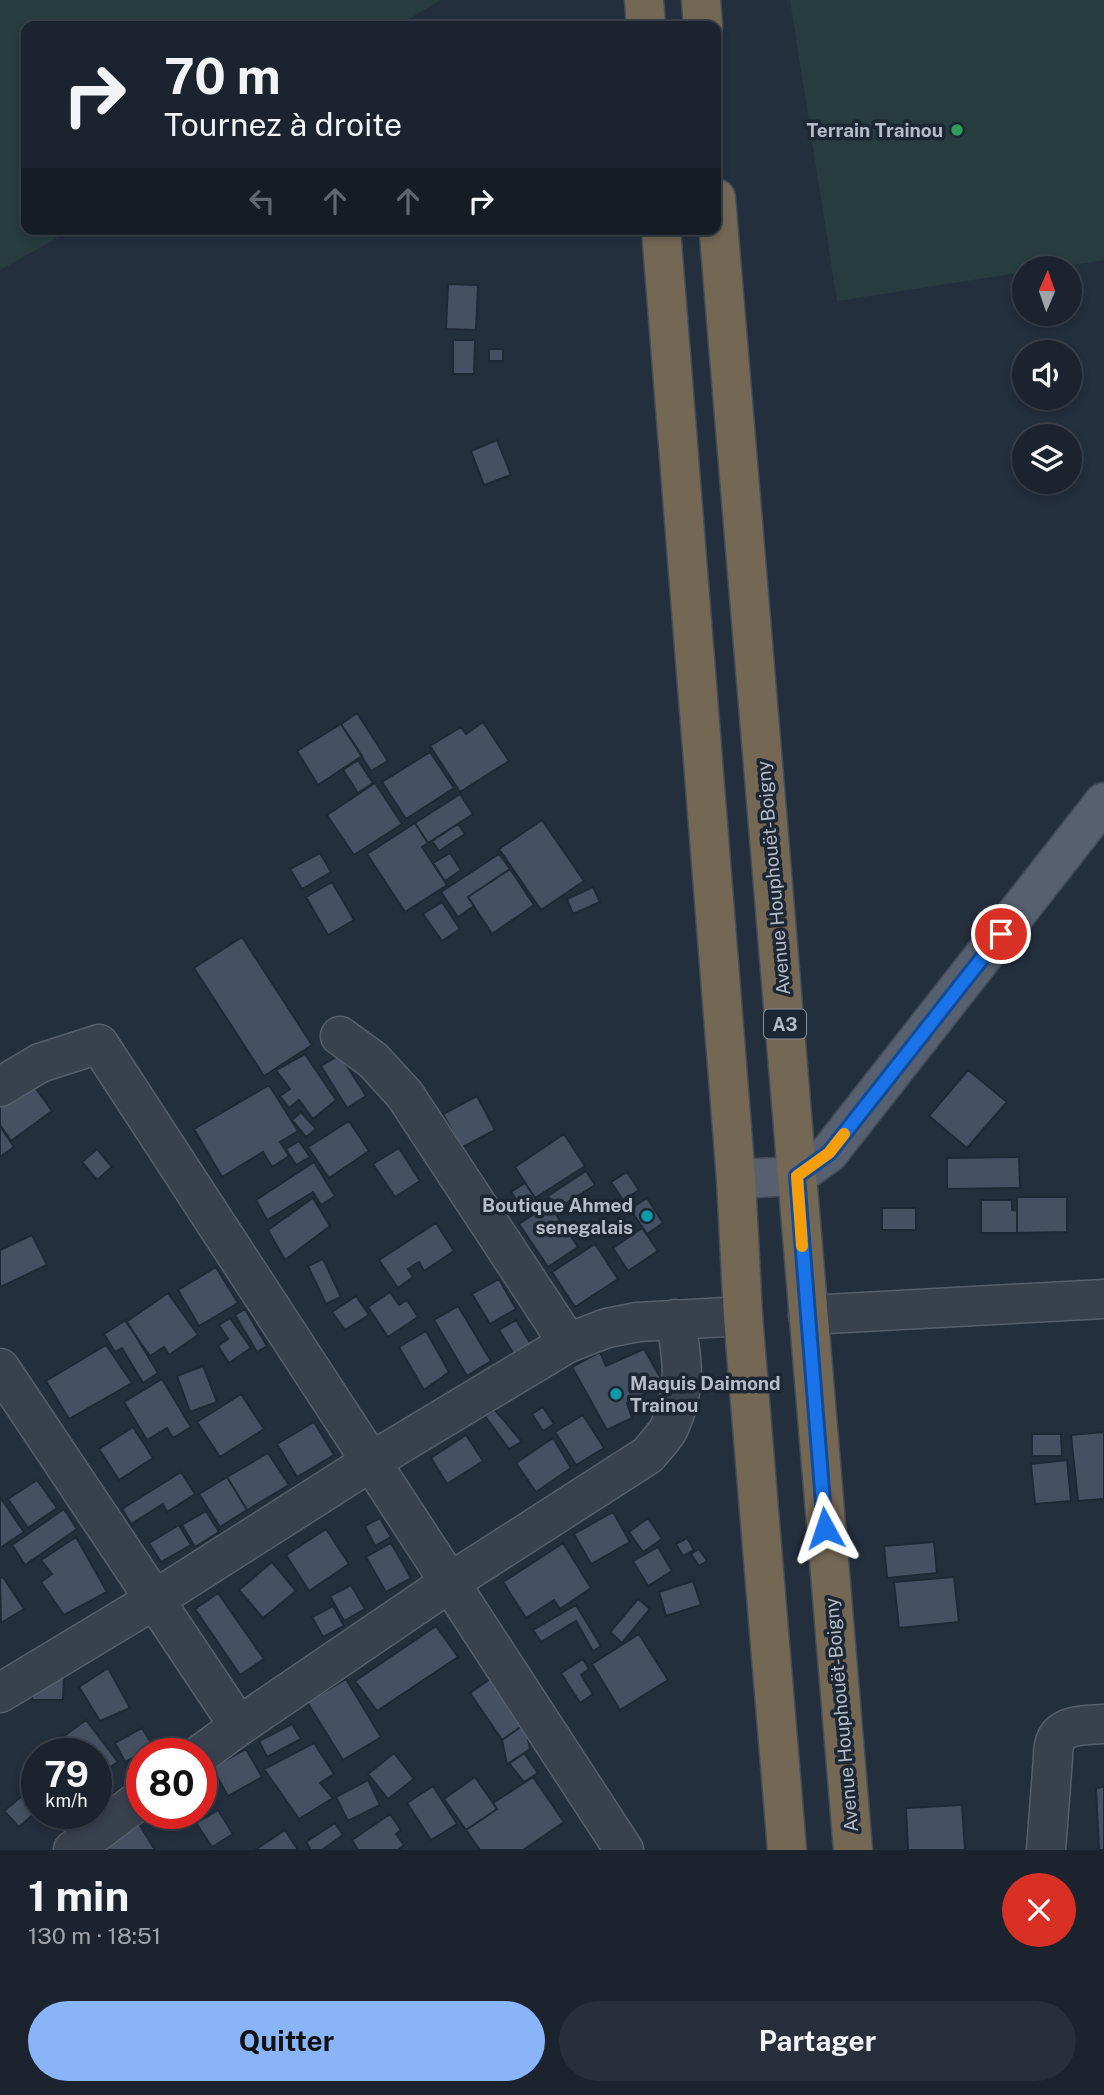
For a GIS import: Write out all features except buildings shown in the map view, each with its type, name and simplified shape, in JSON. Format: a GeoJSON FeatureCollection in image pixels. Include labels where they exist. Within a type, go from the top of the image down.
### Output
{"type":"FeatureCollection","features":[{"type":"Feature","properties":{"kind":"highway"},"geometry":{"type":"LineString","coordinates":[[644,0],[646,21]]}},
{"type":"Feature","properties":{"kind":"highway"},"geometry":{"type":"LineString","coordinates":[[701,0],[703,21]]}},
{"type":"Feature","properties":{"kind":"highway"},"geometry":{"type":"LineString","coordinates":[[662,235],[736,1179],[743,1316],[787,1850]]}},
{"type":"Feature","properties":{"kind":"highway","name":"Avenue Houphouët-Boigny"},"geometry":{"type":"LineString","coordinates":[[719,235],[853,1850]]}},
{"type":"Feature","properties":{"kind":"main road"},"geometry":{"type":"LineString","coordinates":[[736,1179],[797,1176],[829,1153],[1104,802]]}},
{"type":"Feature","properties":{"kind":"street"},"geometry":{"type":"LineString","coordinates":[[340,1037],[373,1060],[405,1094],[568,1343]]}},
{"type":"Feature","properties":{"kind":"street"},"geometry":{"type":"LineString","coordinates":[[0,1087],[40,1063],[99,1044],[624,1850]]}},
{"type":"Feature","properties":{"kind":"street"},"geometry":{"type":"LineString","coordinates":[[808,1315],[1104,1299]]}},
{"type":"Feature","properties":{"kind":"street"},"geometry":{"type":"LineString","coordinates":[[0,1693],[372,1461],[568,1343],[607,1328],[638,1322],[743,1316]]}},
{"type":"Feature","properties":{"kind":"street"},"geometry":{"type":"LineString","coordinates":[[217,1742],[449,1583],[648,1455],[668,1430],[682,1392],[682,1353],[675,1319]]}},
{"type":"Feature","properties":{"kind":"street"},"geometry":{"type":"LineString","coordinates":[[0,1368],[239,1726]]}},
{"type":"Feature","properties":{"kind":"street"},"geometry":{"type":"LineString","coordinates":[[1046,1850],[1053,1744],[1060,1733],[1068,1728],[1104,1724]]}},
{"type":"Feature","properties":{"kind":"street"},"geometry":{"type":"LineString","coordinates":[[73,1850],[126,1810]]}},
{"type":"Feature","properties":{"kind":"green space"},"geometry":{"type":"Polygon","coordinates":[[[0,0],[440,0],[406,21],[21,21],[21,235],[62,235],[0,270],[0,0]]]}},
{"type":"Feature","properties":{"kind":"green space","name":"Terrain Trainou"},"geometry":{"type":"Polygon","coordinates":[[[790,0],[1104,0],[1104,260],[1082,264],[1082,256],[1012,256],[1012,274],[837,301],[790,0]]]}},
{"type":"Feature","properties":{"kind":"slow traffic"},"geometry":{"type":"LineString","coordinates":[[802,1246],[797,1176],[829,1153],[844,1134]]}},
{"type":"Feature","properties":{"kind":"place","name":"Terrain Trainou"},"geometry":{"type":"Point","coordinates":[957,130]}},
{"type":"Feature","properties":{"kind":"place","name":"Boutique Ahmed senegalais"},"geometry":{"type":"Point","coordinates":[647,1216]}},
{"type":"Feature","properties":{"kind":"place","name":"Maquis Daimond Trainou"},"geometry":{"type":"Point","coordinates":[616,1394]}},
{"type":"Feature","properties":{"kind":"route"},"geometry":{"type":"LineString","coordinates":[[825,1528],[797,1176],[829,1153],[1001,934]]}}]}
